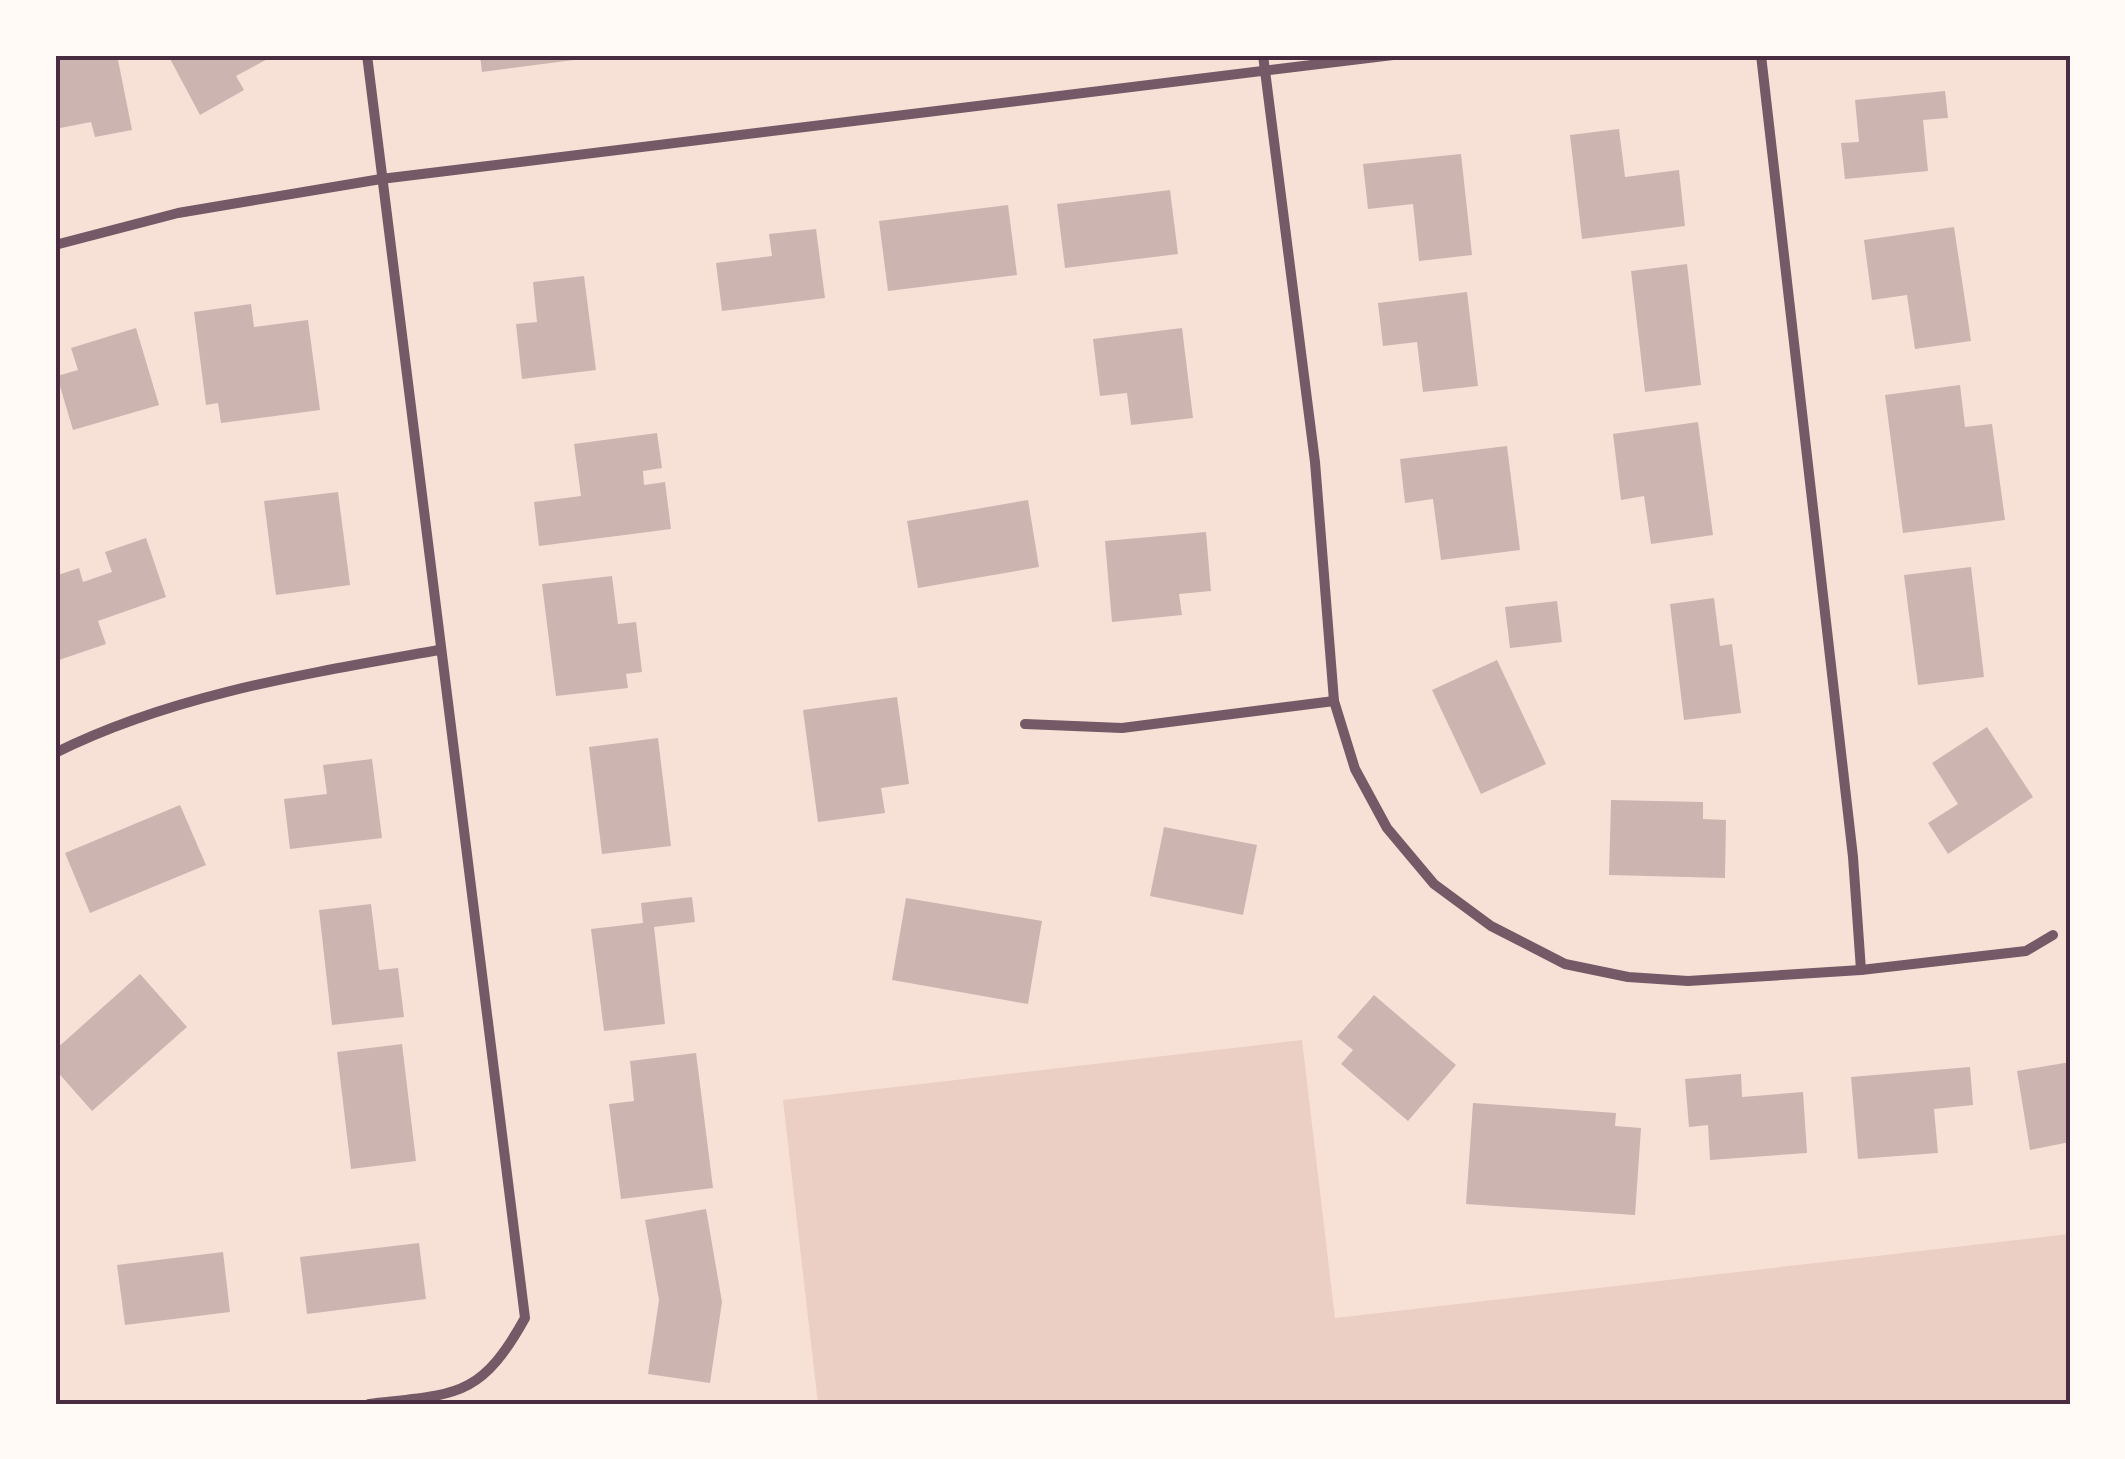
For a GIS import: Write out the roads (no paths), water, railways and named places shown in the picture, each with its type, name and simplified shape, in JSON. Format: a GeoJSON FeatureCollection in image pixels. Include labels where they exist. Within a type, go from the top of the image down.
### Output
{"type":"FeatureCollection","features":[{"type":"Feature","properties":{"kind":"street"},"geometry":{"type":"LineString","coordinates":[[367,55],[438,650],[525,1318],[500,1363],[480,1380],[435,1396],[369,1404]]}},
{"type":"Feature","properties":{"kind":"street"},"geometry":{"type":"LineString","coordinates":[[1263,55],[1315,462],[1334,701],[1355,769],[1379,813],[1434,884],[1491,926],[1550,956],[1628,978],[1688,982],[1861,970],[2026,951],[2053,936]]}},
{"type":"Feature","properties":{"kind":"street"},"geometry":{"type":"LineString","coordinates":[[55,244],[178,213],[381,179],[1393,55]]}},
{"type":"Feature","properties":{"kind":"street"},"geometry":{"type":"LineString","coordinates":[[1761,55],[1852,857],[1861,970]]}},
{"type":"Feature","properties":{"kind":"street"},"geometry":{"type":"LineString","coordinates":[[55,754],[85,738],[251,684],[438,650]]}},
{"type":"Feature","properties":{"kind":"street"},"geometry":{"type":"LineString","coordinates":[[1025,724],[1122,728],[1334,701]]}}]}
